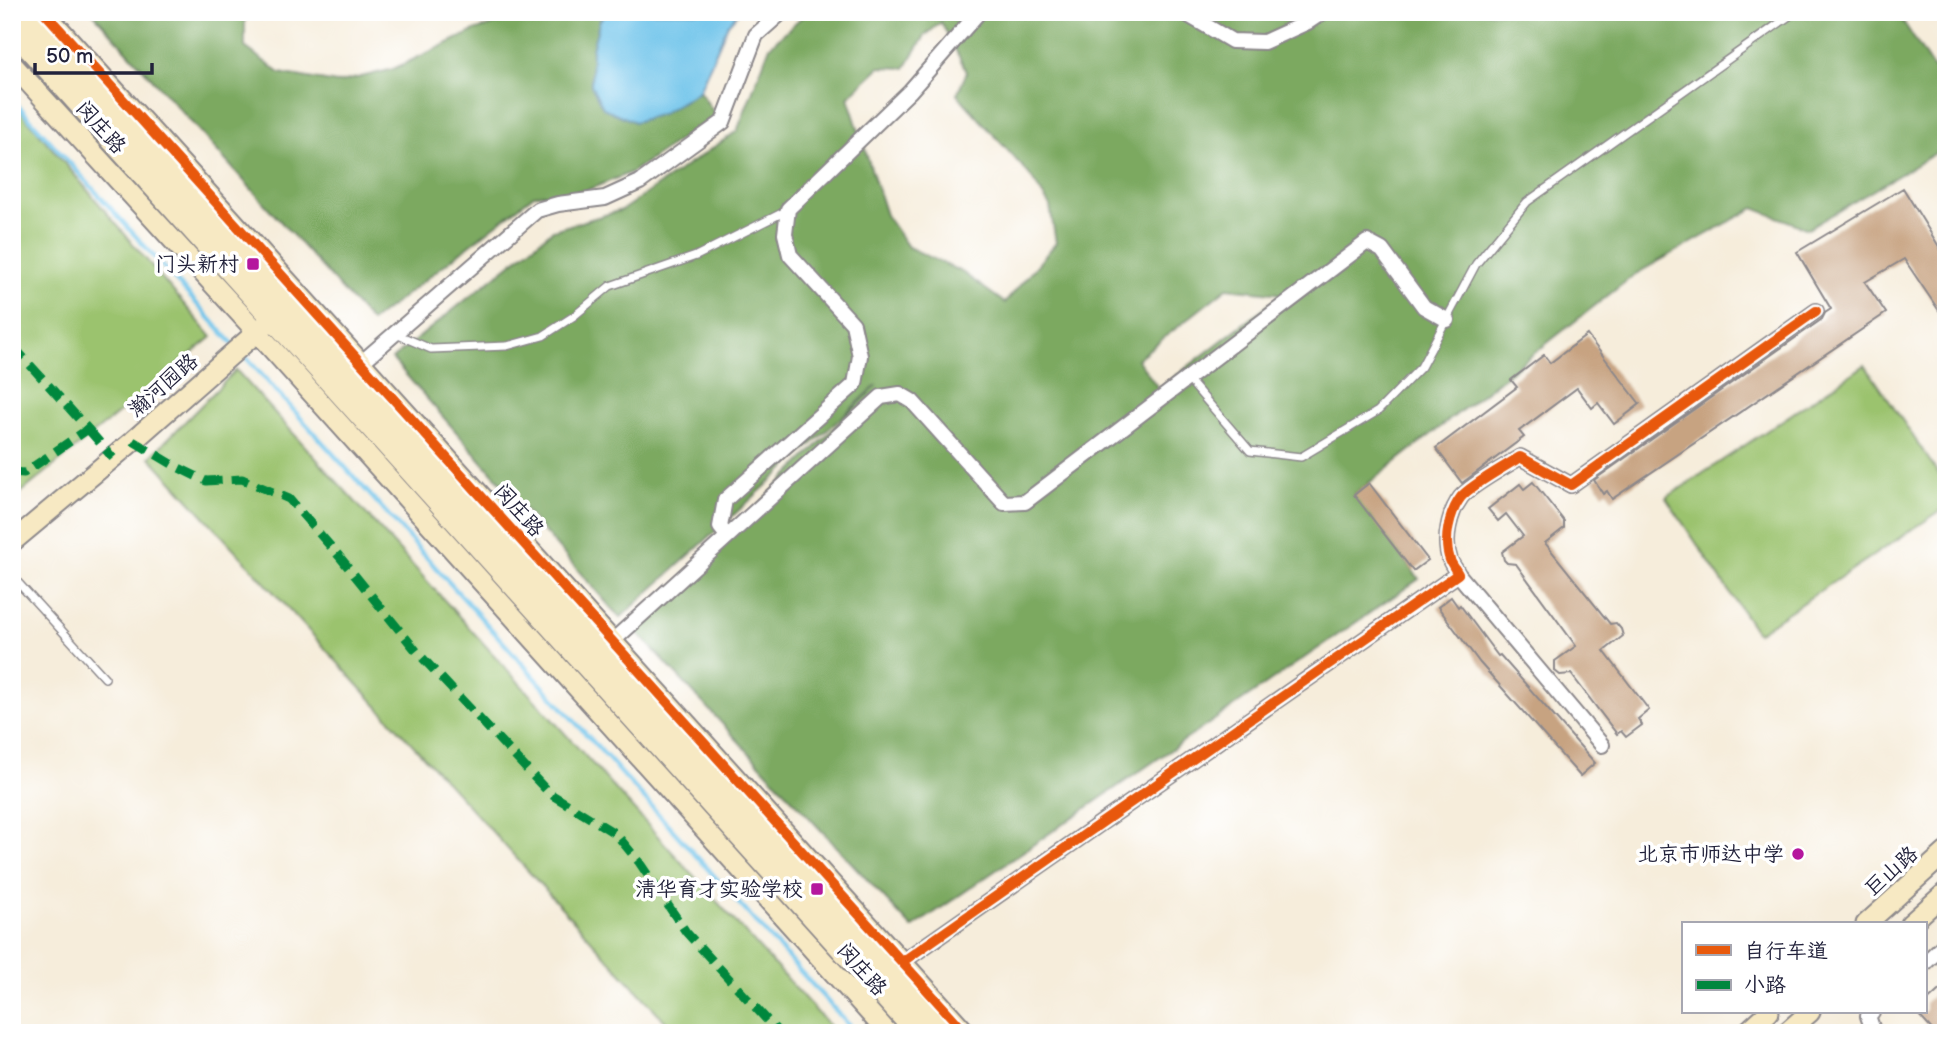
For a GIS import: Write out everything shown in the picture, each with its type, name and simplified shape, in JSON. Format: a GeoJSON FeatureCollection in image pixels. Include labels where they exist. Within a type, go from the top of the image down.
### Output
{"type":"FeatureCollection","features":[{"type":"Feature","properties":{"kind":"main road","name":"闵庄路"},"geometry":{"type":"LineString","coordinates":[[20,12],[354,369],[606,647],[966,1033]]}},
{"type":"Feature","properties":{"kind":"main road","name":"闵庄路"},"geometry":{"type":"LineString","coordinates":[[44,12],[354,369]]}},
{"type":"Feature","properties":{"kind":"main road","name":"闵庄路"},"geometry":{"type":"LineString","coordinates":[[12,31],[251,337],[916,1033]]}},
{"type":"Feature","properties":{"kind":"main road","name":"闵庄路"},"geometry":{"type":"LineString","coordinates":[[12,64],[251,337],[888,1033]]}},
{"type":"Feature","properties":{"kind":"main road"},"geometry":{"type":"LineString","coordinates":[[251,337],[354,369]]}},
{"type":"Feature","properties":{"kind":"main road","name":"瀚河园路"},"geometry":{"type":"LineString","coordinates":[[12,542],[133,442],[251,337]]}},
{"type":"Feature","properties":{"kind":"main road","name":"闵庄路"},"geometry":{"type":"LineString","coordinates":[[606,647],[941,1033]]}},
{"type":"Feature","properties":{"kind":"main road","name":"巨山路"},"geometry":{"type":"LineString","coordinates":[[1868,922],[1946,852]]}},
{"type":"Feature","properties":{"kind":"main road"},"geometry":{"type":"LineString","coordinates":[[1912,922],[1946,892]]}},
{"type":"Feature","properties":{"kind":"main road"},"geometry":{"type":"LineString","coordinates":[[1746,1033],[1767,1014]]}},
{"type":"Feature","properties":{"kind":"main road"},"geometry":{"type":"LineString","coordinates":[[1786,1033],[1808,1014]]}},
{"type":"Feature","properties":{"kind":"street"},"geometry":{"type":"LineString","coordinates":[[354,369],[537,210],[558,204],[605,198],[640,183],[723,122],[756,35],[782,12]]}},
{"type":"Feature","properties":{"kind":"street"},"geometry":{"type":"LineString","coordinates":[[727,536],[720,527],[725,500],[855,384],[860,356],[853,324],[790,256],[785,234],[788,209],[910,90],[979,12]]}},
{"type":"Feature","properties":{"kind":"street"},"geometry":{"type":"LineString","coordinates":[[1183,12],[1232,41],[1264,42],[1308,22],[1323,12]]}},
{"type":"Feature","properties":{"kind":"street"},"geometry":{"type":"LineString","coordinates":[[606,647],[881,397],[900,394],[912,401],[1004,503],[1024,502],[1367,242],[1382,250],[1424,307],[1447,320]]}},
{"type":"Feature","properties":{"kind":"street"},"geometry":{"type":"LineString","coordinates":[[1602,745],[1458,574],[1450,560],[1448,530],[1461,498],[1520,457],[1571,485],[1816,311]]}},
{"type":"Feature","properties":{"kind":"street"},"geometry":{"type":"LineString","coordinates":[[902,962],[1458,574]]}},
{"type":"Feature","properties":{"kind":"street"},"geometry":{"type":"LineString","coordinates":[[1926,962],[1946,943]]}},
{"type":"Feature","properties":{"kind":"street"},"geometry":{"type":"LineString","coordinates":[[1870,1014],[1868,1016],[1874,1033]]}},
{"type":"Feature","properties":{"kind":"lane"},"geometry":{"type":"LineString","coordinates":[[1188,379],[1250,451],[1301,457],[1378,411],[1421,368],[1476,264],[1527,202],[1795,12]]}},
{"type":"Feature","properties":{"kind":"lane"},"geometry":{"type":"LineString","coordinates":[[395,333],[431,349],[507,346],[543,336],[574,316],[610,286],[696,256],[788,209]]}},
{"type":"Feature","properties":{"kind":"lane"},"geometry":{"type":"LineString","coordinates":[[12,576],[105,678]]}},
{"type":"Feature","properties":{"kind":"green space"},"geometry":{"type":"Polygon","coordinates":[[[92,12],[245,12],[245,47],[280,73],[337,83],[393,69],[474,31],[531,12],[606,12],[600,21],[661,114],[699,91],[716,115],[632,172],[585,191],[534,195],[371,322],[92,12]]]}},
{"type":"Feature","properties":{"kind":"green space"},"geometry":{"type":"Polygon","coordinates":[[[807,12],[1897,12],[1946,88],[1946,147],[1808,229],[1754,208],[1634,275],[1355,494],[1419,579],[912,928],[635,630],[877,385],[620,618],[392,359],[553,230],[622,210],[737,131],[770,46],[807,12]],[[941,22],[925,36],[905,68],[880,67],[848,97],[886,215],[908,247],[962,272],[1005,303],[1056,243],[1050,206],[1029,174],[957,94],[967,72],[941,22]],[[1227,288],[1137,359],[1159,389],[1282,294],[1227,288]]]}},
{"type":"Feature","properties":{"kind":"green space"},"geometry":{"type":"Polygon","coordinates":[[[12,101],[212,337],[12,500],[12,101]]]}},
{"type":"Feature","properties":{"kind":"green space"},"geometry":{"type":"Polygon","coordinates":[[[1865,365],[1946,485],[1946,507],[1757,633],[1666,498],[1865,365]]]}},
{"type":"Feature","properties":{"kind":"green space"},"geometry":{"type":"Polygon","coordinates":[[[236,370],[836,1033],[676,1033],[150,457],[236,370]]]}},
{"type":"Feature","properties":{"kind":"water"},"geometry":{"type":"Polygon","coordinates":[[[606,12],[739,12],[728,24],[699,91],[661,114],[635,122],[603,108],[591,85],[592,49],[600,20],[606,12]]]}},
{"type":"Feature","properties":{"kind":"building"},"geometry":{"type":"Polygon","coordinates":[[[1903,188],[1946,258],[1946,321],[1904,259],[1865,282],[1886,313],[1612,499],[1607,491],[1603,494],[1594,480],[1822,319],[1831,309],[1797,252],[1903,188]]]}},
{"type":"Feature","properties":{"kind":"building"},"geometry":{"type":"Polygon","coordinates":[[[1587,335],[1640,404],[1614,424],[1598,403],[1592,408],[1577,388],[1519,431],[1524,437],[1462,483],[1436,448],[1517,387],[1511,380],[1544,355],[1550,363],[1587,335]]]}},
{"type":"Feature","properties":{"kind":"building"},"geometry":{"type":"Polygon","coordinates":[[[1533,482],[1564,521],[1564,528],[1545,543],[1610,624],[1616,623],[1621,629],[1623,636],[1604,651],[1649,710],[1638,719],[1642,725],[1626,737],[1621,731],[1617,734],[1571,674],[1560,675],[1555,671],[1555,661],[1576,646],[1516,564],[1504,560],[1502,552],[1523,536],[1506,514],[1498,521],[1488,509],[1520,484],[1524,489],[1533,482]]]}},
{"type":"Feature","properties":{"kind":"building"},"geometry":{"type":"Polygon","coordinates":[[[1369,483],[1428,560],[1413,571],[1354,495],[1369,483]]]}},
{"type":"Feature","properties":{"kind":"building"},"geometry":{"type":"Polygon","coordinates":[[[1451,597],[1498,656],[1500,655],[1595,763],[1580,776],[1480,663],[1438,607],[1451,597]]]}},
{"type":"Feature","properties":{"kind":"building"},"geometry":{"type":"Polygon","coordinates":[[[1946,984],[1946,1033],[1935,1033],[1918,1014],[1926,1014],[1926,1002],[1946,984]]]}},
{"type":"Feature","properties":{"kind":"waterway"},"geometry":{"type":"LineString","coordinates":[[12,99],[233,344]]}},
{"type":"Feature","properties":{"kind":"waterway"},"geometry":{"type":"LineString","coordinates":[[242,353],[856,1033]]}},
{"type":"Feature","properties":{"kind":"marked path"},"geometry":{"type":"LineString","coordinates":[[12,345],[88,429],[24,473],[12,472]]}},
{"type":"Feature","properties":{"kind":"marked path"},"geometry":{"type":"LineString","coordinates":[[88,429],[113,458]]}},
{"type":"Feature","properties":{"kind":"marked path"},"geometry":{"type":"LineString","coordinates":[[133,441],[206,481],[242,479],[289,499],[418,653],[549,793],[616,834],[639,862],[686,932],[779,1033]]}},
{"type":"Feature","properties":{"kind":"cycle path"},"geometry":{"type":"LineString","coordinates":[[44,12],[966,1033]]}},
{"type":"Feature","properties":{"kind":"cycle path"},"geometry":{"type":"LineString","coordinates":[[902,962],[1458,574],[1448,552],[1448,527],[1461,497],[1472,487],[1520,457],[1571,485],[1816,311]]}},
{"type":"Feature","properties":{"kind":"place","name":"门头新村"},"geometry":{"type":"Point","coordinates":[253,264]}},
{"type":"Feature","properties":{"kind":"place","name":"北京市师达中学"},"geometry":{"type":"Point","coordinates":[1798,854]}},
{"type":"Feature","properties":{"kind":"place","name":"清华育才实验学校"},"geometry":{"type":"Point","coordinates":[817,889]}}]}
